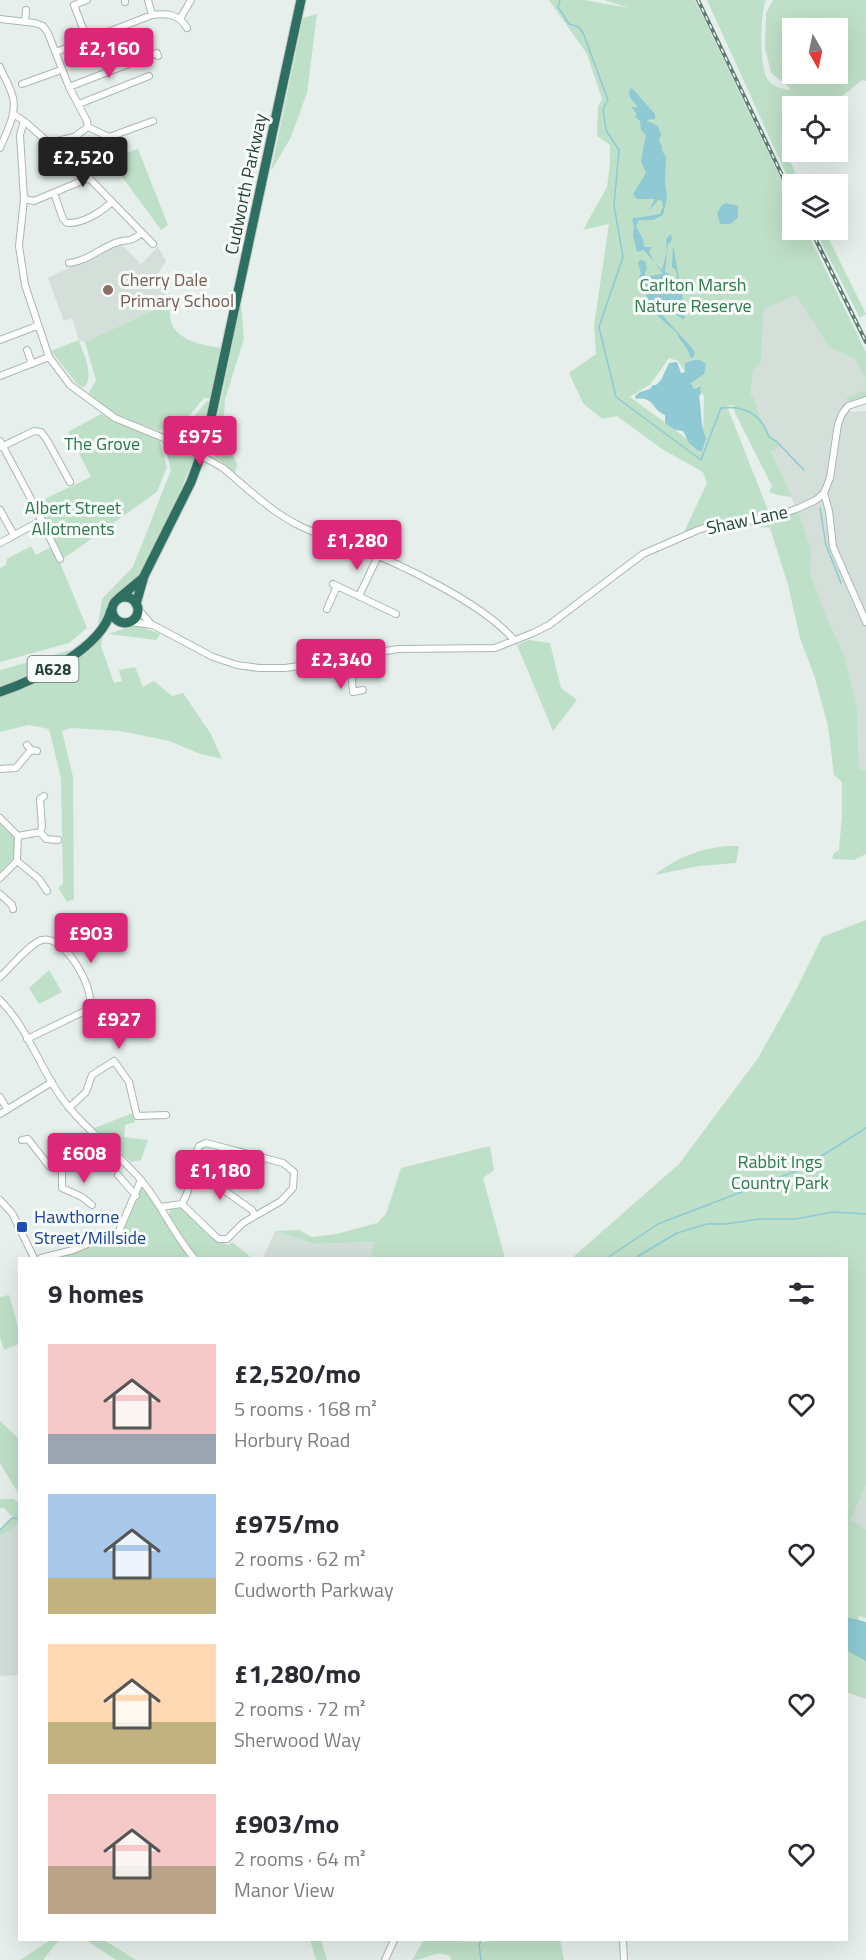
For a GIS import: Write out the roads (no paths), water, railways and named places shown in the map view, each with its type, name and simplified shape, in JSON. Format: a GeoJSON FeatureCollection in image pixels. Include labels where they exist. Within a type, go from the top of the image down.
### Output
{"type":"FeatureCollection","features":[{"type":"Feature","properties":{"kind":"highway","name":"Cudworth Parkway"},"geometry":{"type":"LineString","coordinates":[[98,634],[128,622],[136,616],[144,576],[191,482],[206,441],[302,0]]}},
{"type":"Feature","properties":{"kind":"highway","name":"Cudworth Parkway"},"geometry":{"type":"LineString","coordinates":[[0,692],[26,683],[56,667],[98,634],[106,625],[117,599],[144,576]]}},
{"type":"Feature","properties":{"kind":"highway"},"geometry":{"type":"LineString","coordinates":[[117,599],[125,597],[137,606]]}},
{"type":"Feature","properties":{"kind":"highway"},"geometry":{"type":"LineString","coordinates":[[111,610],[117,621],[128,622]]}},
{"type":"Feature","properties":{"kind":"street"},"geometry":{"type":"LineString","coordinates":[[87,0],[75,5],[87,39]]}},
{"type":"Feature","properties":{"kind":"street"},"geometry":{"type":"LineString","coordinates":[[148,0],[152,15]]}},
{"type":"Feature","properties":{"kind":"street"},"geometry":{"type":"LineString","coordinates":[[180,19],[191,0]]}},
{"type":"Feature","properties":{"kind":"street"},"geometry":{"type":"LineString","coordinates":[[25,22],[26,10]]}},
{"type":"Feature","properties":{"kind":"street"},"geometry":{"type":"LineString","coordinates":[[68,13],[76,10]]}},
{"type":"Feature","properties":{"kind":"street"},"geometry":{"type":"LineString","coordinates":[[56,52],[152,15],[166,13],[180,19],[187,28]]}},
{"type":"Feature","properties":{"kind":"street"},"geometry":{"type":"LineString","coordinates":[[0,19],[43,27],[48,33],[61,70],[88,127]]}},
{"type":"Feature","properties":{"kind":"street"},"geometry":{"type":"LineString","coordinates":[[69,87],[157,53],[158,56]]}},
{"type":"Feature","properties":{"kind":"street"},"geometry":{"type":"LineString","coordinates":[[0,67],[13,98],[13,114],[0,148]]}},
{"type":"Feature","properties":{"kind":"street"},"geometry":{"type":"LineString","coordinates":[[22,84],[61,70]]}},
{"type":"Feature","properties":{"kind":"street"},"geometry":{"type":"LineString","coordinates":[[79,104],[149,76]]}},
{"type":"Feature","properties":{"kind":"street"},"geometry":{"type":"LineString","coordinates":[[13,114],[89,178],[153,244]]}},
{"type":"Feature","properties":{"kind":"street"},"geometry":{"type":"LineString","coordinates":[[24,121],[20,135],[24,199],[19,246],[25,285],[49,357],[70,385],[115,418],[188,448],[223,468],[272,509],[293,523],[313,533],[378,556],[446,591],[493,621],[514,640]]}},
{"type":"Feature","properties":{"kind":"street"},"geometry":{"type":"LineString","coordinates":[[88,127],[109,137],[153,121]]}},
{"type":"Feature","properties":{"kind":"street"},"geometry":{"type":"LineString","coordinates":[[49,143],[74,137],[88,127]]}},
{"type":"Feature","properties":{"kind":"street"},"geometry":{"type":"LineString","coordinates":[[24,199],[34,201],[89,178]]}},
{"type":"Feature","properties":{"kind":"street"},"geometry":{"type":"LineString","coordinates":[[54,193],[63,219],[67,223],[102,211],[112,202]]}},
{"type":"Feature","properties":{"kind":"street"},"geometry":{"type":"LineString","coordinates":[[69,263],[88,258],[114,243],[130,242],[142,233]]}},
{"type":"Feature","properties":{"kind":"street"},"geometry":{"type":"LineString","coordinates":[[0,340],[37,326]]}},
{"type":"Feature","properties":{"kind":"street"},"geometry":{"type":"LineString","coordinates":[[27,350],[32,364]]}},
{"type":"Feature","properties":{"kind":"street"},"geometry":{"type":"LineString","coordinates":[[0,376],[49,357]]}},
{"type":"Feature","properties":{"kind":"street"},"geometry":{"type":"LineString","coordinates":[[866,400],[848,406],[842,414],[838,424],[830,478],[824,493],[829,511],[832,547],[866,622]]}},
{"type":"Feature","properties":{"kind":"street"},"geometry":{"type":"LineString","coordinates":[[60,560],[42,520],[1,445],[34,431],[41,432],[70,482]]}},
{"type":"Feature","properties":{"kind":"street","name":"Shaw Lane"},"geometry":{"type":"LineString","coordinates":[[153,626],[213,657],[237,665],[259,668],[285,668],[398,648],[495,648],[549,625],[643,554],[657,547],[713,525],[757,521],[790,512],[816,500],[824,493]]}},
{"type":"Feature","properties":{"kind":"street"},"geometry":{"type":"LineString","coordinates":[[0,510],[14,535]]}},
{"type":"Feature","properties":{"kind":"street"},"geometry":{"type":"LineString","coordinates":[[0,543],[42,520]]}},
{"type":"Feature","properties":{"kind":"street"},"geometry":{"type":"LineString","coordinates":[[358,596],[378,556]]}},
{"type":"Feature","properties":{"kind":"street"},"geometry":{"type":"LineString","coordinates":[[327,609],[335,585],[396,615]]}},
{"type":"Feature","properties":{"kind":"street"},"geometry":{"type":"LineString","coordinates":[[137,606],[153,626]]}},
{"type":"Feature","properties":{"kind":"street"},"geometry":{"type":"LineString","coordinates":[[128,622],[153,626]]}},
{"type":"Feature","properties":{"kind":"street"},"geometry":{"type":"LineString","coordinates":[[350,657],[353,692],[363,690]]}},
{"type":"Feature","properties":{"kind":"street"},"geometry":{"type":"LineString","coordinates":[[0,769],[16,768],[31,748]]}},
{"type":"Feature","properties":{"kind":"street"},"geometry":{"type":"LineString","coordinates":[[40,832],[42,828],[40,799],[44,796]]}},
{"type":"Feature","properties":{"kind":"street"},"geometry":{"type":"LineString","coordinates":[[0,818],[18,836],[19,849],[17,861],[0,878]]}},
{"type":"Feature","properties":{"kind":"street"},"geometry":{"type":"LineString","coordinates":[[18,836],[40,832]]}},
{"type":"Feature","properties":{"kind":"street"},"geometry":{"type":"LineString","coordinates":[[40,832],[46,839],[58,840]]}},
{"type":"Feature","properties":{"kind":"street"},"geometry":{"type":"LineString","coordinates":[[17,861],[39,879],[47,891]]}},
{"type":"Feature","properties":{"kind":"street"},"geometry":{"type":"LineString","coordinates":[[0,894],[12,905],[13,909]]}},
{"type":"Feature","properties":{"kind":"street"},"geometry":{"type":"LineString","coordinates":[[0,977],[42,940],[56,941],[80,969],[92,1000],[89,1010],[27,1039]]}},
{"type":"Feature","properties":{"kind":"street"},"geometry":{"type":"LineString","coordinates":[[0,1000],[69,1108],[141,1180],[179,1240],[193,1257]]}},
{"type":"Feature","properties":{"kind":"street"},"geometry":{"type":"LineString","coordinates":[[69,1108],[86,1092],[92,1075],[114,1061],[129,1082],[137,1118],[161,1117]]}},
{"type":"Feature","properties":{"kind":"street"},"geometry":{"type":"LineString","coordinates":[[0,1114],[52,1082]]}},
{"type":"Feature","properties":{"kind":"street"},"geometry":{"type":"LineString","coordinates":[[0,1098],[8,1109]]}},
{"type":"Feature","properties":{"kind":"street"},"geometry":{"type":"LineString","coordinates":[[92,1205],[82,1197],[62,1188],[62,1168],[64,1163],[96,1136]]}},
{"type":"Feature","properties":{"kind":"street"},"geometry":{"type":"LineString","coordinates":[[22,1140],[28,1139],[50,1167],[62,1168]]}},
{"type":"Feature","properties":{"kind":"street"},"geometry":{"type":"LineString","coordinates":[[206,1143],[283,1163],[294,1172],[293,1188],[281,1201],[243,1223],[229,1238],[224,1240],[214,1235],[182,1204],[193,1178],[192,1168],[196,1152],[199,1146],[206,1143]]}},
{"type":"Feature","properties":{"kind":"street"},"geometry":{"type":"LineString","coordinates":[[118,1175],[136,1196]]}},
{"type":"Feature","properties":{"kind":"street"},"geometry":{"type":"LineString","coordinates":[[193,1178],[211,1181],[252,1210],[255,1215]]}},
{"type":"Feature","properties":{"kind":"street"},"geometry":{"type":"LineString","coordinates":[[45,1257],[73,1250],[119,1232],[141,1180]]}},
{"type":"Feature","properties":{"kind":"street"},"geometry":{"type":"LineString","coordinates":[[0,1200],[12,1213],[34,1257]]}},
{"type":"Feature","properties":{"kind":"street"},"geometry":{"type":"LineString","coordinates":[[160,1207],[182,1204]]}},
{"type":"Feature","properties":{"kind":"street"},"geometry":{"type":"LineString","coordinates":[[385,1960],[394,1941]]}},
{"type":"Feature","properties":{"kind":"street"},"geometry":{"type":"LineString","coordinates":[[623,1941],[624,1960]]}},
{"type":"Feature","properties":{"kind":"water"},"geometry":{"type":"Polygon","coordinates":[[[632,88],[655,114],[655,119],[646,120],[658,126],[661,135],[659,141],[661,149],[666,157],[667,198],[663,215],[653,220],[639,220],[636,226],[643,239],[644,247],[652,247],[649,251],[654,262],[662,270],[667,251],[666,239],[671,234],[672,240],[668,244],[665,272],[671,275],[666,277],[667,284],[675,284],[668,286],[667,290],[672,293],[679,288],[676,270],[672,267],[673,245],[686,307],[684,320],[674,313],[662,315],[692,348],[695,353],[693,358],[690,357],[677,333],[650,309],[639,278],[641,273],[638,263],[640,260],[645,261],[647,269],[645,279],[649,280],[650,276],[663,274],[643,250],[637,252],[632,220],[634,217],[660,214],[663,207],[659,199],[648,212],[655,199],[637,199],[633,194],[646,173],[641,161],[646,135],[641,130],[640,121],[635,117],[637,114],[631,107],[638,107],[630,96],[629,92],[632,88]]]}},
{"type":"Feature","properties":{"kind":"water"},"geometry":{"type":"Polygon","coordinates":[[[726,203],[738,206],[738,218],[730,224],[720,224],[717,213],[726,203]]]}},
{"type":"Feature","properties":{"kind":"water"},"geometry":{"type":"Polygon","coordinates":[[[700,360],[706,364],[704,374],[691,383],[694,389],[700,386],[702,423],[706,438],[702,451],[689,443],[683,431],[675,430],[665,423],[665,415],[657,410],[650,401],[636,399],[635,396],[656,385],[669,363],[677,362],[681,373],[685,372],[685,363],[700,360]]]}},
{"type":"Feature","properties":{"kind":"water"},"geometry":{"type":"Polygon","coordinates":[[[848,1618],[866,1622],[866,1661],[848,1651],[848,1618]]]}},
{"type":"Feature","properties":{"kind":"waterway"},"geometry":{"type":"LineString","coordinates":[[560,0],[558,7],[569,24],[579,27],[584,35],[608,100],[603,109],[606,130],[619,150],[614,205],[623,257],[599,327],[616,397],[701,460],[721,408],[745,410],[762,422],[769,437],[776,441],[804,470]]}},
{"type":"Feature","properties":{"kind":"waterway"},"geometry":{"type":"LineString","coordinates":[[820,508],[826,545],[841,583]]}},
{"type":"Feature","properties":{"kind":"waterway"},"geometry":{"type":"LineString","coordinates":[[608,1257],[658,1224],[801,1169],[866,1128]]}},
{"type":"Feature","properties":{"kind":"waterway"},"geometry":{"type":"LineString","coordinates":[[637,1257],[677,1233],[707,1224],[760,1219],[796,1219],[833,1212],[866,1214]]}},
{"type":"Feature","properties":{"kind":"waterway"},"geometry":{"type":"LineString","coordinates":[[0,1530],[12,1518],[18,1519]]}},
{"type":"Feature","properties":{"kind":"waterway"},"geometry":{"type":"LineString","coordinates":[[481,1941],[481,1960]]}},
{"type":"Feature","properties":{"kind":"railway"},"geometry":{"type":"LineString","coordinates":[[698,0],[782,175]]}},
{"type":"Feature","properties":{"kind":"railway"},"geometry":{"type":"LineString","coordinates":[[816,240],[866,342]]}},
{"type":"Feature","properties":{"kind":"place","name":"Cherry Dale Primary School"},"geometry":{"type":"Point","coordinates":[108,290]}},
{"type":"Feature","properties":{"kind":"place","name":"Hawthorne Street/Millside"},"geometry":{"type":"Point","coordinates":[22,1227]}},
{"type":"Feature","properties":{"kind":"park label","name":"Carlton Marsh Nature Reserve"},"geometry":{"type":"Point","coordinates":[693,295]}},
{"type":"Feature","properties":{"kind":"park label","name":"The Grove"},"geometry":{"type":"Point","coordinates":[102,444]}},
{"type":"Feature","properties":{"kind":"park label","name":"Albert Street Allotments"},"geometry":{"type":"Point","coordinates":[73,518]}},
{"type":"Feature","properties":{"kind":"park label","name":"Rabbit Ings Country Park"},"geometry":{"type":"Point","coordinates":[780,1172]}}]}
